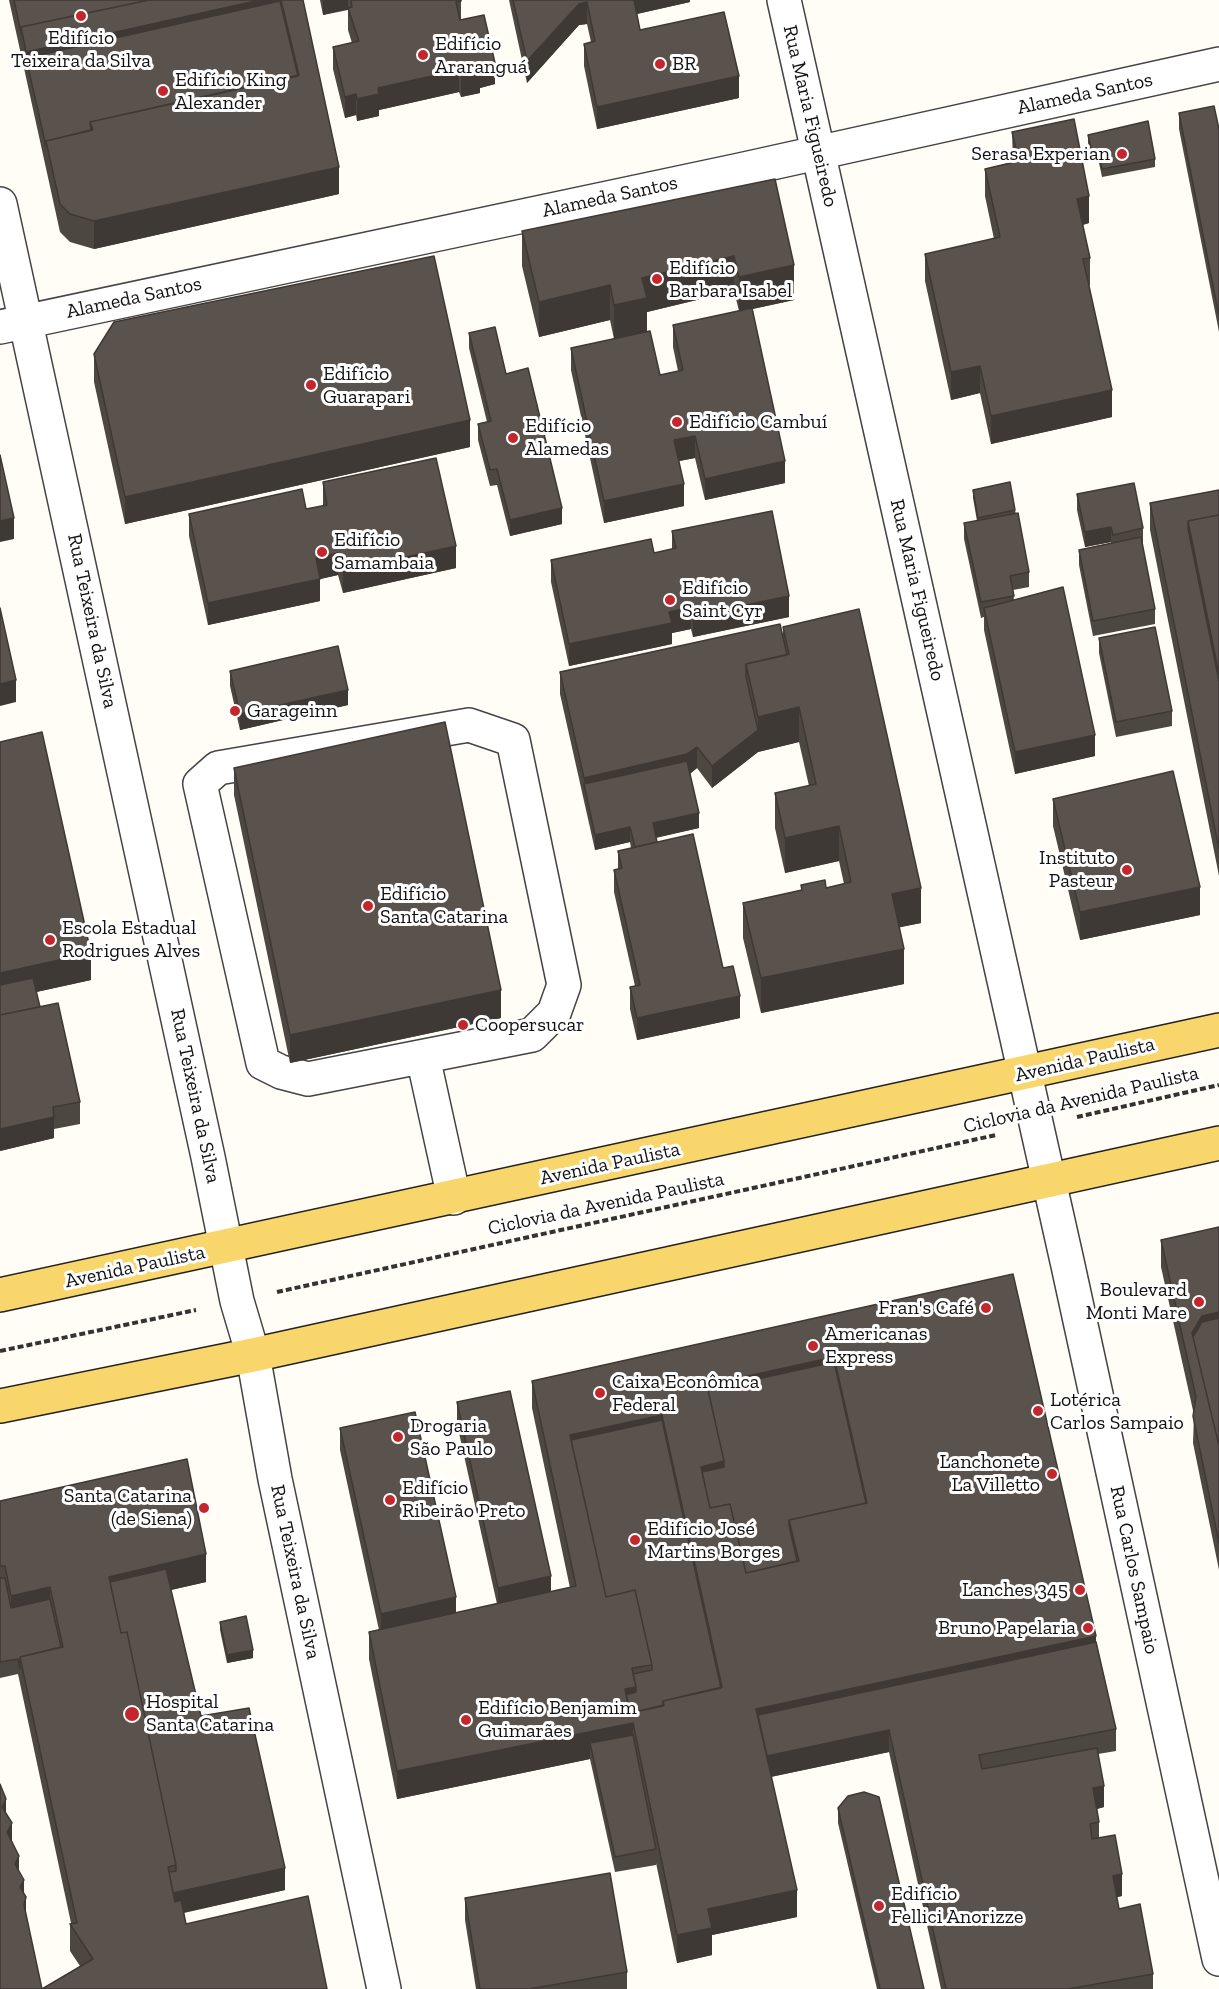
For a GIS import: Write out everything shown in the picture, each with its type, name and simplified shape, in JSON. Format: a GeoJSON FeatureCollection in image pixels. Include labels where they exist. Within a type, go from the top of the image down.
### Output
{"type":"FeatureCollection","features":[{"type":"Feature","properties":{"kind":"main road","name":"Avenida Paulista"},"geometry":{"type":"LineString","coordinates":[[0,1295],[226,1248],[1219,1030]]}},
{"type":"Feature","properties":{"kind":"main road"},"geometry":{"type":"LineString","coordinates":[[0,1406],[253,1355],[1219,1143]]}},
{"type":"Feature","properties":{"kind":"street","name":"Rua Maria Figueiredo"},"geometry":{"type":"LineString","coordinates":[[784,0],[816,153],[839,238],[1047,1181]]}},
{"type":"Feature","properties":{"kind":"street","name":"Alameda Santos"},"geometry":{"type":"LineString","coordinates":[[13,324],[816,153],[1219,64]]}},
{"type":"Feature","properties":{"kind":"street","name":"Rua Teixeira da Silva"},"geometry":{"type":"LineString","coordinates":[[0,204],[13,324],[237,1301],[253,1355],[274,1479],[384,1989]]}},
{"type":"Feature","properties":{"kind":"street"},"geometry":{"type":"LineString","coordinates":[[469,725],[513,740],[564,985],[554,1013],[532,1035],[423,1057],[308,1079],[281,1072],[263,1063],[200,784],[206,775],[218,768],[469,725]]}},
{"type":"Feature","properties":{"kind":"street"},"geometry":{"type":"LineString","coordinates":[[423,1057],[454,1198]]}},
{"type":"Feature","properties":{"kind":"street","name":"Rua Carlos Sampaio"},"geometry":{"type":"LineString","coordinates":[[1047,1181],[1219,1959]]}},
{"type":"Feature","properties":{"kind":"path","name":"Ciclovia da Avenida Paulista"},"geometry":{"type":"LineString","coordinates":[[0,1351],[1035,1127],[1219,1085]]}},
{"type":"Feature","properties":{"kind":"building"},"geometry":{"type":"Polygon","coordinates":[[[14,0],[149,0],[21,27],[21,33],[14,0]]]}},
{"type":"Feature","properties":{"kind":"building"},"geometry":{"type":"Polygon","coordinates":[[[149,0],[260,0],[26,52],[21,27],[149,0]]]}},
{"type":"Feature","properties":{"kind":"building"},"geometry":{"type":"Polygon","coordinates":[[[281,0],[303,0],[339,167],[94,221],[70,214],[60,204],[46,141],[93,130],[90,122],[299,75],[281,0]]]}},
{"type":"Feature","properties":{"kind":"building","name":"Edifício Araranguá"},"geometry":{"type":"Polygon","coordinates":[[[351,0],[461,0],[456,2],[460,20],[484,15],[495,63],[479,66],[480,71],[461,75],[459,70],[378,88],[379,94],[357,99],[356,94],[345,97],[333,47],[359,41],[348,8],[352,7],[351,0]]]}},
{"type":"Feature","properties":{"kind":"building","name":"BR"},"geometry":{"type":"Polygon","coordinates":[[[513,0],[634,0],[640,30],[724,12],[739,76],[597,107],[584,44],[595,41],[587,2],[579,4],[527,61],[513,0]]]}},
{"type":"Feature","properties":{"kind":"building","name":"Edifício King Alexander"},"geometry":{"type":"Polygon","coordinates":[[[280,1],[298,76],[90,122],[91,130],[46,141],[46,146],[26,58],[280,1]]]}},
{"type":"Feature","properties":{"kind":"building"},"geometry":{"type":"Polygon","coordinates":[[[1214,106],[1219,129],[1219,316],[1179,113],[1214,106]]]}},
{"type":"Feature","properties":{"kind":"building"},"geometry":{"type":"Polygon","coordinates":[[[1074,119],[1089,196],[1077,199],[1090,258],[1083,259],[1112,390],[991,416],[980,366],[951,372],[925,254],[1000,237],[985,169],[1019,161],[1012,132],[1074,119]]]}},
{"type":"Feature","properties":{"kind":"building"},"geometry":{"type":"Polygon","coordinates":[[[1148,121],[1155,159],[1102,169],[1098,150],[1092,152],[1088,135],[1148,121]]]}},
{"type":"Feature","properties":{"kind":"building"},"geometry":{"type":"Polygon","coordinates":[[[775,179],[794,265],[739,277],[734,256],[642,278],[647,298],[614,305],[610,285],[539,302],[522,231],[775,179]]]}},
{"type":"Feature","properties":{"kind":"building"},"geometry":{"type":"Polygon","coordinates":[[[434,256],[470,420],[125,497],[94,354],[114,322],[434,256]]]}},
{"type":"Feature","properties":{"kind":"building","name":"Edifício Cambuí"},"geometry":{"type":"Polygon","coordinates":[[[752,308],[785,461],[705,479],[695,436],[674,440],[684,484],[604,501],[571,348],[650,331],[660,375],[683,370],[673,325],[752,308]]]}},
{"type":"Feature","properties":{"kind":"building","name":"Edifício Alamedas"},"geometry":{"type":"Polygon","coordinates":[[[495,327],[506,374],[528,368],[562,508],[510,520],[497,469],[490,470],[478,424],[491,421],[469,333],[495,327]]]}},
{"type":"Feature","properties":{"kind":"building"},"geometry":{"type":"Polygon","coordinates":[[[0,455],[14,518],[0,521],[0,455]]]}},
{"type":"Feature","properties":{"kind":"building","name":"Edifício Samambaia"},"geometry":{"type":"Polygon","coordinates":[[[436,458],[456,546],[343,571],[338,553],[316,558],[320,579],[208,603],[189,514],[302,489],[306,509],[327,505],[323,482],[436,458]]]}},
{"type":"Feature","properties":{"kind":"building"},"geometry":{"type":"Polygon","coordinates":[[[1010,482],[1015,510],[978,518],[973,490],[1010,482]]]}},
{"type":"Feature","properties":{"kind":"building"},"geometry":{"type":"Polygon","coordinates":[[[1134,483],[1143,528],[1113,535],[1111,527],[1085,532],[1077,494],[1134,483]]]}},
{"type":"Feature","properties":{"kind":"building"},"geometry":{"type":"Polygon","coordinates":[[[1219,490],[1219,515],[1188,521],[1188,529],[1219,681],[1219,849],[1150,503],[1219,490]]]}},
{"type":"Feature","properties":{"kind":"building","name":"Edifício Saint Cyr"},"geometry":{"type":"Polygon","coordinates":[[[772,511],[789,596],[693,616],[691,607],[669,612],[672,623],[569,644],[551,560],[651,539],[654,553],[676,548],[672,531],[772,511]]]}},
{"type":"Feature","properties":{"kind":"building"},"geometry":{"type":"Polygon","coordinates":[[[1018,513],[1029,572],[1010,576],[1014,596],[981,602],[964,523],[1018,513]]]}},
{"type":"Feature","properties":{"kind":"building"},"geometry":{"type":"Polygon","coordinates":[[[1219,515],[1219,674],[1188,521],[1219,515]]]}},
{"type":"Feature","properties":{"kind":"building"},"geometry":{"type":"Polygon","coordinates":[[[1141,537],[1155,609],[1093,621],[1079,550],[1141,537]]]}},
{"type":"Feature","properties":{"kind":"building"},"geometry":{"type":"Polygon","coordinates":[[[1063,587],[1095,735],[1015,752],[984,608],[1063,587]]]}},
{"type":"Feature","properties":{"kind":"building"},"geometry":{"type":"Polygon","coordinates":[[[0,608],[16,680],[0,684],[0,608]]]}},
{"type":"Feature","properties":{"kind":"building"},"geometry":{"type":"Polygon","coordinates":[[[859,609],[921,888],[892,894],[904,949],[761,978],[743,903],[802,890],[801,885],[825,880],[826,888],[851,882],[839,826],[785,838],[775,793],[816,784],[799,707],[758,717],[746,664],[789,654],[783,627],[859,609]]]}},
{"type":"Feature","properties":{"kind":"building"},"geometry":{"type":"Polygon","coordinates":[[[780,624],[787,655],[746,664],[746,677],[758,730],[712,766],[697,747],[687,754],[584,778],[560,672],[780,624]]]}},
{"type":"Feature","properties":{"kind":"building"},"geometry":{"type":"Polygon","coordinates":[[[1155,627],[1172,711],[1116,722],[1099,638],[1155,627]]]}},
{"type":"Feature","properties":{"kind":"building"},"geometry":{"type":"Polygon","coordinates":[[[338,646],[348,690],[240,714],[230,671],[338,646]]]}},
{"type":"Feature","properties":{"kind":"building","name":"Edifício Santa Catarina"},"geometry":{"type":"Polygon","coordinates":[[[445,722],[501,990],[290,1035],[234,768],[445,722]]]}},
{"type":"Feature","properties":{"kind":"building"},"geometry":{"type":"Polygon","coordinates":[[[42,732],[91,953],[0,973],[0,742],[42,732]]]}},
{"type":"Feature","properties":{"kind":"building"},"geometry":{"type":"Polygon","coordinates":[[[687,761],[699,813],[653,823],[657,842],[635,847],[630,827],[595,835],[584,784],[687,761]]]}},
{"type":"Feature","properties":{"kind":"building","name":"Instituto Pasteur"},"geometry":{"type":"Polygon","coordinates":[[[1173,771],[1200,887],[1080,912],[1053,799],[1173,771]]]}},
{"type":"Feature","properties":{"kind":"building"},"geometry":{"type":"Polygon","coordinates":[[[693,834],[723,968],[733,966],[740,996],[637,1018],[630,987],[640,985],[614,870],[622,868],[618,851],[693,834]]]}},
{"type":"Feature","properties":{"kind":"building"},"geometry":{"type":"Polygon","coordinates":[[[33,978],[40,1007],[0,1015],[0,985],[33,978]]]}},
{"type":"Feature","properties":{"kind":"building"},"geometry":{"type":"Polygon","coordinates":[[[58,1003],[80,1102],[53,1107],[54,1117],[0,1129],[0,1015],[58,1003]]]}},
{"type":"Feature","properties":{"kind":"building"},"geometry":{"type":"Polygon","coordinates":[[[1219,1227],[1219,1312],[1202,1316],[1192,1333],[1219,1446],[1219,1543],[1193,1416],[1196,1397],[1161,1240],[1219,1227]]]}},
{"type":"Feature","properties":{"kind":"building"},"geometry":{"type":"Polygon","coordinates":[[[1013,1274],[1096,1636],[756,1709],[797,1890],[708,1909],[712,1928],[677,1935],[633,1723],[397,1771],[369,1632],[576,1586],[532,1381],[1013,1274]],[[834,1357],[707,1385],[724,1461],[701,1467],[710,1508],[730,1504],[746,1573],[799,1561],[789,1520],[867,1503],[834,1357]],[[662,1415],[570,1435],[606,1597],[635,1590],[652,1665],[632,1668],[636,1687],[625,1689],[630,1713],[664,1705],[663,1701],[722,1687],[662,1415]]]}},
{"type":"Feature","properties":{"kind":"building"},"geometry":{"type":"Polygon","coordinates":[[[1219,1318],[1219,1446],[1193,1337],[1202,1322],[1219,1318]]]}},
{"type":"Feature","properties":{"kind":"building"},"geometry":{"type":"Polygon","coordinates":[[[834,1362],[866,1503],[789,1520],[797,1561],[746,1573],[730,1504],[710,1508],[702,1472],[724,1467],[708,1390],[834,1362]]]}},
{"type":"Feature","properties":{"kind":"building"},"geometry":{"type":"Polygon","coordinates":[[[510,1391],[551,1576],[498,1588],[457,1402],[510,1391]]]}},
{"type":"Feature","properties":{"kind":"building","name":"Edifício Ribeirão Preto"},"geometry":{"type":"Polygon","coordinates":[[[415,1412],[456,1597],[381,1614],[340,1428],[415,1412]]]}},
{"type":"Feature","properties":{"kind":"building","name":"Edifício José Martins Borges"},"geometry":{"type":"Polygon","coordinates":[[[662,1420],[721,1688],[663,1701],[663,1706],[630,1713],[626,1695],[636,1692],[633,1674],[652,1670],[652,1665],[635,1590],[606,1597],[571,1440],[662,1420]]]}},
{"type":"Feature","properties":{"kind":"building"},"geometry":{"type":"Polygon","coordinates":[[[187,1459],[206,1554],[109,1577],[121,1633],[127,1632],[176,1865],[168,1867],[175,1902],[181,1900],[186,1924],[308,1896],[327,1989],[42,1989],[93,1959],[70,1924],[77,1923],[20,1657],[63,1647],[50,1587],[11,1596],[5,1566],[0,1566],[0,1501],[187,1459]]]}},
{"type":"Feature","properties":{"kind":"building"},"geometry":{"type":"Polygon","coordinates":[[[166,1569],[201,1716],[249,1708],[285,1868],[173,1893],[169,1872],[176,1871],[176,1865],[127,1632],[121,1633],[110,1582],[166,1569]]]}},
{"type":"Feature","properties":{"kind":"building"},"geometry":{"type":"Polygon","coordinates":[[[0,1578],[5,1578],[11,1608],[50,1599],[61,1647],[20,1657],[20,1669],[18,1659],[0,1662],[0,1578]]]}},
{"type":"Feature","properties":{"kind":"building"},"geometry":{"type":"Polygon","coordinates":[[[246,1616],[253,1650],[227,1655],[220,1622],[246,1616]]]}},
{"type":"Feature","properties":{"kind":"building"},"geometry":{"type":"Polygon","coordinates":[[[1096,1642],[1116,1729],[979,1755],[982,1769],[1097,1748],[1104,1786],[1093,1788],[1099,1822],[1090,1824],[1092,1839],[1115,1835],[1122,1874],[1113,1876],[1119,1909],[1140,1904],[1153,1974],[1068,1989],[946,1989],[889,1730],[767,1756],[758,1715],[1096,1642]]]}},
{"type":"Feature","properties":{"kind":"building"},"geometry":{"type":"Polygon","coordinates":[[[633,1735],[656,1849],[615,1857],[590,1743],[633,1735]]]}},
{"type":"Feature","properties":{"kind":"building"},"geometry":{"type":"Polygon","coordinates":[[[0,1784],[6,1799],[2,1807],[12,1823],[7,1832],[19,1856],[15,1864],[24,1880],[20,1887],[26,1897],[24,1905],[42,1989],[0,1989],[0,1784]]]}},
{"type":"Feature","properties":{"kind":"building","name":"Edifício Fellici Anorizze"},"geometry":{"type":"Polygon","coordinates":[[[864,1792],[879,1797],[924,1989],[880,1989],[838,1808],[848,1796],[864,1792]]]}},
{"type":"Feature","properties":{"kind":"building"},"geometry":{"type":"Polygon","coordinates":[[[610,1873],[627,1972],[529,1989],[480,1989],[465,1898],[610,1873]]]}},
{"type":"Feature","properties":{"kind":"place","name":"Edifício Teixeira da Silva"},"geometry":{"type":"Point","coordinates":[81,16]}},
{"type":"Feature","properties":{"kind":"place","name":"Edifício Araranguá"},"geometry":{"type":"Point","coordinates":[423,55]}},
{"type":"Feature","properties":{"kind":"place","name":"BR"},"geometry":{"type":"Point","coordinates":[660,64]}},
{"type":"Feature","properties":{"kind":"place","name":"Edifício King Alexander"},"geometry":{"type":"Point","coordinates":[163,91]}},
{"type":"Feature","properties":{"kind":"place","name":"Serasa Experian"},"geometry":{"type":"Point","coordinates":[1122,154]}},
{"type":"Feature","properties":{"kind":"place","name":"Edifício Barbara Isabel"},"geometry":{"type":"Point","coordinates":[657,279]}},
{"type":"Feature","properties":{"kind":"place","name":"Edifício Guarapari"},"geometry":{"type":"Point","coordinates":[311,385]}},
{"type":"Feature","properties":{"kind":"place","name":"Edifício Cambuí"},"geometry":{"type":"Point","coordinates":[677,422]}},
{"type":"Feature","properties":{"kind":"place","name":"Edifício Alamedas"},"geometry":{"type":"Point","coordinates":[513,438]}},
{"type":"Feature","properties":{"kind":"place","name":"Edifício Samambaia"},"geometry":{"type":"Point","coordinates":[322,552]}},
{"type":"Feature","properties":{"kind":"place","name":"Edifício Saint Cyr"},"geometry":{"type":"Point","coordinates":[670,600]}},
{"type":"Feature","properties":{"kind":"place","name":"Garageinn"},"geometry":{"type":"Point","coordinates":[235,711]}},
{"type":"Feature","properties":{"kind":"place","name":"Instituto Pasteur"},"geometry":{"type":"Point","coordinates":[1127,870]}},
{"type":"Feature","properties":{"kind":"place","name":"Edifício Santa Catarina"},"geometry":{"type":"Point","coordinates":[368,906]}},
{"type":"Feature","properties":{"kind":"place","name":"Escola Estadual Rodrigues Alves"},"geometry":{"type":"Point","coordinates":[50,940]}},
{"type":"Feature","properties":{"kind":"place","name":"Coopersucar"},"geometry":{"type":"Point","coordinates":[463,1025]}},
{"type":"Feature","properties":{"kind":"place","name":"Boulevard Monti Mare"},"geometry":{"type":"Point","coordinates":[1199,1302]}},
{"type":"Feature","properties":{"kind":"place","name":"Fran's Café"},"geometry":{"type":"Point","coordinates":[986,1308]}},
{"type":"Feature","properties":{"kind":"place","name":"Americanas Express"},"geometry":{"type":"Point","coordinates":[813,1346]}},
{"type":"Feature","properties":{"kind":"place","name":"Caixa Econômica Federal"},"geometry":{"type":"Point","coordinates":[600,1393]}},
{"type":"Feature","properties":{"kind":"place","name":"Lotérica Carlos Sampaio"},"geometry":{"type":"Point","coordinates":[1038,1411]}},
{"type":"Feature","properties":{"kind":"place","name":"Drogaria São Paulo"},"geometry":{"type":"Point","coordinates":[398,1437]}},
{"type":"Feature","properties":{"kind":"place","name":"Lanchonete La Villetto"},"geometry":{"type":"Point","coordinates":[1052,1474]}},
{"type":"Feature","properties":{"kind":"place","name":"Edifício Ribeirão Preto"},"geometry":{"type":"Point","coordinates":[390,1500]}},
{"type":"Feature","properties":{"kind":"place","name":"Santa Catarina (de Siena)"},"geometry":{"type":"Point","coordinates":[204,1508]}},
{"type":"Feature","properties":{"kind":"place","name":"Edifício José Martins Borges"},"geometry":{"type":"Point","coordinates":[635,1540]}},
{"type":"Feature","properties":{"kind":"place","name":"Lanches 345"},"geometry":{"type":"Point","coordinates":[1080,1590]}},
{"type":"Feature","properties":{"kind":"place","name":"Bruno Papelaria"},"geometry":{"type":"Point","coordinates":[1088,1628]}},
{"type":"Feature","properties":{"kind":"place","name":"Hospital Santa Catarina"},"geometry":{"type":"Point","coordinates":[132,1714]}},
{"type":"Feature","properties":{"kind":"place","name":"Edifício Benjamim Guimarães"},"geometry":{"type":"Point","coordinates":[466,1720]}},
{"type":"Feature","properties":{"kind":"place","name":"Edifício Fellici Anorizze"},"geometry":{"type":"Point","coordinates":[879,1906]}}]}
